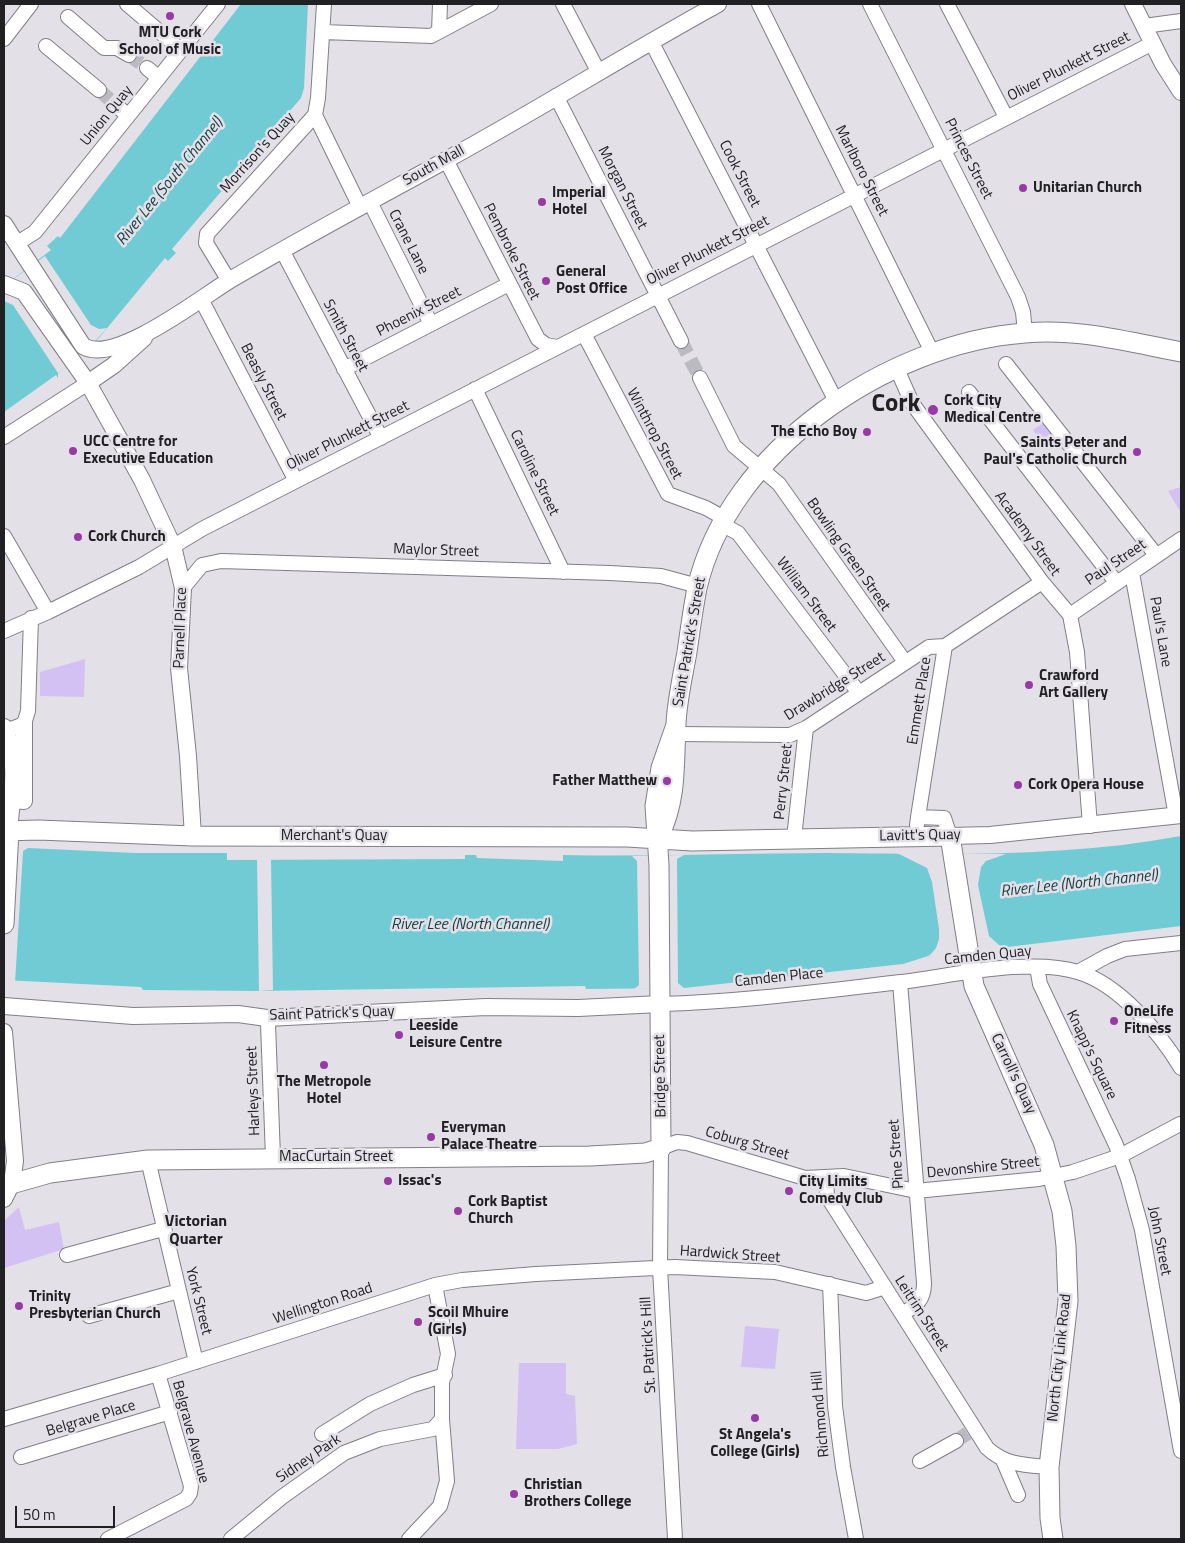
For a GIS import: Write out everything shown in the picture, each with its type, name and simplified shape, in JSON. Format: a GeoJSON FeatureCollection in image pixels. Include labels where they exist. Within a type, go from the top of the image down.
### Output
{"type":"FeatureCollection","features":[{"type":"Feature","properties":{"kind":"highway","name":"Saint Patrick's Street"},"geometry":{"type":"LineString","coordinates":[[659,853],[671,807],[676,729],[698,586],[713,541],[734,502],[762,468],[803,428],[837,403],[897,369],[933,354],[973,341],[1025,333],[1066,332],[1099,335],[1181,352]]}},
{"type":"Feature","properties":{"kind":"highway","name":"Merchant's Quay"},"geometry":{"type":"LineString","coordinates":[[6,831],[659,853]]}},
{"type":"Feature","properties":{"kind":"highway"},"geometry":{"type":"LineString","coordinates":[[4,924],[8,850],[6,831]]}},
{"type":"Feature","properties":{"kind":"highway","name":"Lavitt's Quay"},"geometry":{"type":"LineString","coordinates":[[659,853],[692,841],[794,838],[916,836],[951,845]]}},
{"type":"Feature","properties":{"kind":"highway","name":"Carroll's Quay"},"geometry":{"type":"LineString","coordinates":[[951,845],[971,972],[979,1000],[1032,1114],[1054,1177]]}},
{"type":"Feature","properties":{"kind":"highway","name":"Bridge Street"},"geometry":{"type":"LineString","coordinates":[[659,853],[661,1148]]}},
{"type":"Feature","properties":{"kind":"highway","name":"MacCurtain Street"},"geometry":{"type":"LineString","coordinates":[[6,1188],[50,1173],[148,1160],[590,1156],[645,1153],[661,1148]]}},
{"type":"Feature","properties":{"kind":"highway","name":"North City Link Road"},"geometry":{"type":"LineString","coordinates":[[1053,1539],[1050,1518],[1048,1467],[1068,1301],[1066,1246],[1054,1177]]}},
{"type":"Feature","properties":{"kind":"main road","name":"South Mall"},"geometry":{"type":"LineString","coordinates":[[88,383],[121,359],[152,331],[228,281],[446,160],[598,71],[718,4]]}},
{"type":"Feature","properties":{"kind":"main road"},"geometry":{"type":"LineString","coordinates":[[1133,4],[1152,43],[1181,92]]}},
{"type":"Feature","properties":{"kind":"main road"},"geometry":{"type":"LineString","coordinates":[[4,224],[16,244]]}},
{"type":"Feature","properties":{"kind":"main road","name":"South Mall"},"geometry":{"type":"LineString","coordinates":[[16,244],[78,338],[89,350],[106,350],[152,331]]}},
{"type":"Feature","properties":{"kind":"main road","name":"Parnell Place"},"geometry":{"type":"LineString","coordinates":[[5,284],[24,292],[88,383],[142,480],[173,546],[183,588],[179,678],[188,756],[193,836]]}},
{"type":"Feature","properties":{"kind":"main road"},"geometry":{"type":"LineString","coordinates":[[6,831],[18,801],[24,724]]}},
{"type":"Feature","properties":{"kind":"main road"},"geometry":{"type":"LineString","coordinates":[[5,729],[13,764],[18,801]]}},
{"type":"Feature","properties":{"kind":"main road","name":"Lavitt's Quay"},"geometry":{"type":"LineString","coordinates":[[951,845],[990,835],[1090,826],[1179,815]]}},
{"type":"Feature","properties":{"kind":"main road","name":"Saint Patrick's Quay"},"geometry":{"type":"LineString","coordinates":[[4,1006],[133,1016],[238,1014],[267,1018],[486,1007],[578,1008],[660,996]]}},
{"type":"Feature","properties":{"kind":"main road"},"geometry":{"type":"LineString","coordinates":[[4,1032],[15,1161],[6,1188]]}},
{"type":"Feature","properties":{"kind":"street"},"geometry":{"type":"LineString","coordinates":[[4,39],[30,4]]}},
{"type":"Feature","properties":{"kind":"street"},"geometry":{"type":"LineString","coordinates":[[127,4],[181,50]]}},
{"type":"Feature","properties":{"kind":"street","name":"Union Quay"},"geometry":{"type":"LineString","coordinates":[[16,244],[35,232],[218,4]]}},
{"type":"Feature","properties":{"kind":"street","name":"Morrison's Quay"},"geometry":{"type":"LineString","coordinates":[[228,281],[206,243],[206,237],[300,129],[315,115],[318,98],[324,4]]}},
{"type":"Feature","properties":{"kind":"street"},"geometry":{"type":"LineString","coordinates":[[439,32],[440,4]]}},
{"type":"Feature","properties":{"kind":"street"},"geometry":{"type":"LineString","coordinates":[[323,32],[431,36],[492,4]]}},
{"type":"Feature","properties":{"kind":"street"},"geometry":{"type":"LineString","coordinates":[[563,4],[598,71]]}},
{"type":"Feature","properties":{"kind":"street","name":"Marlboro Street"},"geometry":{"type":"LineString","coordinates":[[759,4],[933,354]]}},
{"type":"Feature","properties":{"kind":"street","name":"Princes Street"},"geometry":{"type":"LineString","coordinates":[[870,4],[1018,297],[1023,312],[1025,333]]}},
{"type":"Feature","properties":{"kind":"street"},"geometry":{"type":"LineString","coordinates":[[947,4],[1006,117]]}},
{"type":"Feature","properties":{"kind":"street"},"geometry":{"type":"LineString","coordinates":[[68,17],[104,48],[118,48],[129,55]]}},
{"type":"Feature","properties":{"kind":"street"},"geometry":{"type":"LineString","coordinates":[[1144,26],[1181,21]]}},
{"type":"Feature","properties":{"kind":"street","name":"Cook Street"},"geometry":{"type":"LineString","coordinates":[[651,41],[837,403]]}},
{"type":"Feature","properties":{"kind":"street","name":"Oliver Plunkett Street"},"geometry":{"type":"LineString","coordinates":[[4,631],[48,612],[139,567],[212,524],[1152,43]]}},
{"type":"Feature","properties":{"kind":"street"},"geometry":{"type":"LineString","coordinates":[[46,46],[98,90]]}},
{"type":"Feature","properties":{"kind":"street"},"geometry":{"type":"LineString","coordinates":[[147,68],[159,78]]}},
{"type":"Feature","properties":{"kind":"street","name":"Morgan Street"},"geometry":{"type":"LineString","coordinates":[[556,96],[681,341]]}},
{"type":"Feature","properties":{"kind":"street"},"geometry":{"type":"LineString","coordinates":[[117,106],[128,116]]}},
{"type":"Feature","properties":{"kind":"street","name":"Crane Lane"},"geometry":{"type":"LineString","coordinates":[[315,115],[431,324]]}},
{"type":"Feature","properties":{"kind":"street","name":"Pembroke Street"},"geometry":{"type":"LineString","coordinates":[[446,160],[538,339],[546,345],[557,347]]}},
{"type":"Feature","properties":{"kind":"street","name":"Smith Street"},"geometry":{"type":"LineString","coordinates":[[282,250],[381,438]]}},
{"type":"Feature","properties":{"kind":"street","name":"Phoenix Street"},"geometry":{"type":"LineString","coordinates":[[344,369],[509,284]]}},
{"type":"Feature","properties":{"kind":"street","name":"Beasly Street"},"geometry":{"type":"LineString","coordinates":[[201,299],[296,481]]}},
{"type":"Feature","properties":{"kind":"street","name":"Winthrop Street"},"geometry":{"type":"LineString","coordinates":[[584,334],[668,494],[706,508],[723,521]]}},
{"type":"Feature","properties":{"kind":"street"},"geometry":{"type":"LineString","coordinates":[[1006,364],[1156,555]]}},
{"type":"Feature","properties":{"kind":"street","name":"Academy Street"},"geometry":{"type":"LineString","coordinates":[[897,369],[912,403],[1042,582],[1070,615]]}},
{"type":"Feature","properties":{"kind":"street","name":"Bowling Green Street"},"geometry":{"type":"LineString","coordinates":[[700,378],[734,446],[779,484],[906,662]]}},
{"type":"Feature","properties":{"kind":"street"},"geometry":{"type":"LineString","coordinates":[[4,437],[88,383]]}},
{"type":"Feature","properties":{"kind":"street","name":"Caroline Street"},"geometry":{"type":"LineString","coordinates":[[476,389],[563,572]]}},
{"type":"Feature","properties":{"kind":"street"},"geometry":{"type":"LineString","coordinates":[[968,392],[1116,582]]}},
{"type":"Feature","properties":{"kind":"street","name":"William Street"},"geometry":{"type":"LineString","coordinates":[[723,521],[738,532],[859,693]]}},
{"type":"Feature","properties":{"kind":"street"},"geometry":{"type":"LineString","coordinates":[[4,536],[48,612]]}},
{"type":"Feature","properties":{"kind":"street","name":"Paul Street"},"geometry":{"type":"LineString","coordinates":[[1070,615],[1181,538]]}},
{"type":"Feature","properties":{"kind":"street","name":"Maylor Street"},"geometry":{"type":"LineString","coordinates":[[183,588],[202,565],[221,561],[661,576],[698,586]]}},
{"type":"Feature","properties":{"kind":"street","name":"Paul's Lane"},"geometry":{"type":"LineString","coordinates":[[1132,573],[1179,815]]}},
{"type":"Feature","properties":{"kind":"street","name":"Emmett Place"},"geometry":{"type":"LineString","coordinates":[[916,836],[933,714],[945,646],[1042,582]]}},
{"type":"Feature","properties":{"kind":"street"},"geometry":{"type":"LineString","coordinates":[[1070,615],[1077,652],[1090,826]]}},
{"type":"Feature","properties":{"kind":"street"},"geometry":{"type":"LineString","coordinates":[[5,729],[24,724],[28,711],[31,618]]}},
{"type":"Feature","properties":{"kind":"street","name":"Drawbridge Street"},"geometry":{"type":"LineString","coordinates":[[676,729],[785,736],[806,728],[929,647],[945,646]]}},
{"type":"Feature","properties":{"kind":"street","name":"Perry Street"},"geometry":{"type":"LineString","coordinates":[[794,838],[806,728]]}},
{"type":"Feature","properties":{"kind":"street"},"geometry":{"type":"LineString","coordinates":[[918,817],[944,818],[951,845]]}},
{"type":"Feature","properties":{"kind":"street"},"geometry":{"type":"LineString","coordinates":[[1078,972],[1107,956],[1125,950],[1181,943]]}},
{"type":"Feature","properties":{"kind":"street","name":"Camden Quay"},"geometry":{"type":"LineString","coordinates":[[900,982],[971,972],[1037,967],[1078,972]]}},
{"type":"Feature","properties":{"kind":"street","name":"Knapp's Square"},"geometry":{"type":"LineString","coordinates":[[1037,967],[1037,976],[1042,989],[1120,1156]]}},
{"type":"Feature","properties":{"kind":"street"},"geometry":{"type":"LineString","coordinates":[[1078,972],[1106,987],[1140,1015],[1167,1046],[1181,1068]]}},
{"type":"Feature","properties":{"kind":"street","name":"Camden Place"},"geometry":{"type":"LineString","coordinates":[[660,996],[900,982]]}},
{"type":"Feature","properties":{"kind":"street","name":"Pine Street"},"geometry":{"type":"LineString","coordinates":[[900,982],[924,1291],[918,1304],[903,1313]]}},
{"type":"Feature","properties":{"kind":"street","name":"Harleys Street"},"geometry":{"type":"LineString","coordinates":[[268,1024],[273,1158]]}},
{"type":"Feature","properties":{"kind":"street","name":"Devonshire Street"},"geometry":{"type":"LineString","coordinates":[[826,1177],[844,1176],[916,1191],[1054,1177],[1084,1170],[1120,1156],[1180,1124]]}},
{"type":"Feature","properties":{"kind":"street","name":"Coburg Street"},"geometry":{"type":"LineString","coordinates":[[661,1148],[676,1142],[687,1143],[805,1178],[826,1177]]}},
{"type":"Feature","properties":{"kind":"street","name":"St. Patrick's Hill"},"geometry":{"type":"LineString","coordinates":[[661,1148],[660,1268],[675,1539]]}},
{"type":"Feature","properties":{"kind":"street","name":"John Street"},"geometry":{"type":"LineString","coordinates":[[1120,1156],[1142,1230],[1181,1451]]}},
{"type":"Feature","properties":{"kind":"street","name":"York Street"},"geometry":{"type":"LineString","coordinates":[[148,1160],[163,1230],[196,1362]]}},
{"type":"Feature","properties":{"kind":"street","name":"Leitrim Street"},"geometry":{"type":"LineString","coordinates":[[826,1177],[827,1196],[903,1313],[967,1435],[1003,1460],[1013,1464],[1048,1467]]}},
{"type":"Feature","properties":{"kind":"street"},"geometry":{"type":"LineString","coordinates":[[67,1255],[163,1230]]}},
{"type":"Feature","properties":{"kind":"street","name":"Hardwick Street"},"geometry":{"type":"LineString","coordinates":[[660,1268],[775,1272],[866,1292],[885,1287]]}},
{"type":"Feature","properties":{"kind":"street","name":"Wellington Road"},"geometry":{"type":"LineString","coordinates":[[4,1418],[158,1374],[435,1285],[536,1274],[660,1268]]}},
{"type":"Feature","properties":{"kind":"street","name":"Richmond Hill"},"geometry":{"type":"LineString","coordinates":[[830,1284],[835,1406],[843,1467],[856,1539]]}},
{"type":"Feature","properties":{"kind":"street"},"geometry":{"type":"LineString","coordinates":[[408,1539],[431,1518],[445,1494],[447,1459],[442,1419],[442,1383],[448,1354],[435,1285]]}},
{"type":"Feature","properties":{"kind":"street"},"geometry":{"type":"LineString","coordinates":[[89,1316],[179,1291]]}},
{"type":"Feature","properties":{"kind":"street","name":"Belgrave Avenue"},"geometry":{"type":"LineString","coordinates":[[108,1539],[186,1499],[190,1493],[191,1486],[158,1374]]}},
{"type":"Feature","properties":{"kind":"street"},"geometry":{"type":"LineString","coordinates":[[322,1434],[370,1404],[413,1385],[444,1375]]}},
{"type":"Feature","properties":{"kind":"street","name":"Belgrave Place"},"geometry":{"type":"LineString","coordinates":[[21,1457],[170,1412]]}},
{"type":"Feature","properties":{"kind":"street","name":"Sidney Park"},"geometry":{"type":"LineString","coordinates":[[231,1539],[288,1493],[344,1453],[380,1439],[433,1429],[442,1419]]}},
{"type":"Feature","properties":{"kind":"street"},"geometry":{"type":"LineString","coordinates":[[920,1461],[967,1435]]}},
{"type":"Feature","properties":{"kind":"street","name":"Leitrim Street"},"geometry":{"type":"LineString","coordinates":[[1003,1460],[1018,1495]]}},
{"type":"Feature","properties":{"kind":"shaded area"},"geometry":{"type":"Polygon","coordinates":[[[1046,421],[1059,437],[1044,447],[1033,430],[1046,421]]]}},
{"type":"Feature","properties":{"kind":"shaded area"},"geometry":{"type":"Polygon","coordinates":[[[1181,487],[1181,513],[1168,491],[1181,487]]]}},
{"type":"Feature","properties":{"kind":"shaded area"},"geometry":{"type":"Polygon","coordinates":[[[85,659],[84,697],[40,696],[40,672],[85,659]]]}},
{"type":"Feature","properties":{"kind":"shaded area"},"geometry":{"type":"Polygon","coordinates":[[[19,1207],[25,1230],[59,1222],[64,1249],[4,1268],[4,1221],[19,1207]]]}},
{"type":"Feature","properties":{"kind":"shaded area"},"geometry":{"type":"Polygon","coordinates":[[[745,1326],[779,1329],[775,1369],[741,1367],[745,1326]]]}},
{"type":"Feature","properties":{"kind":"shaded area"},"geometry":{"type":"Polygon","coordinates":[[[519,1363],[566,1363],[566,1394],[575,1396],[577,1444],[558,1449],[516,1449],[519,1363]]]}},
{"type":"Feature","properties":{"kind":"water","name":"River Lee (South Channel)"},"geometry":{"type":"Polygon","coordinates":[[[241,4],[308,4],[304,88],[301,98],[172,249],[176,253],[168,261],[165,258],[89,350],[58,373],[58,378],[56,375],[4,412],[4,286],[51,250],[47,246],[58,236],[60,238],[241,4]]]}},
{"type":"Feature","properties":{"kind":"water","name":"River Lee (North Channel)"},"geometry":{"type":"Polygon","coordinates":[[[1181,836],[1181,926],[925,957],[903,964],[684,988],[586,989],[585,986],[259,991],[143,990],[141,987],[4,980],[23,851],[28,848],[135,853],[227,853],[227,860],[465,859],[465,855],[476,855],[477,858],[563,861],[563,855],[1003,853],[1092,848],[1181,836]]]}},
{"type":"Feature","properties":{"kind":"pier"},"geometry":{"type":"Polygon","coordinates":[[[45,256],[91,325],[99,329],[107,328],[81,357],[58,373],[13,305],[4,301],[4,286],[45,256]]]}},
{"type":"Feature","properties":{"kind":"pier"},"geometry":{"type":"Polygon","coordinates":[[[20,851],[23,851],[15,983],[4,983],[4,857],[20,858],[20,851]]]}},
{"type":"Feature","properties":{"kind":"pier"},"geometry":{"type":"Polygon","coordinates":[[[897,853],[1006,854],[986,861],[981,867],[978,885],[989,936],[999,945],[1009,949],[1019,949],[925,957],[930,955],[936,948],[939,939],[932,882],[927,868],[897,853]]]}},
{"type":"Feature","properties":{"kind":"pier"},"geometry":{"type":"Polygon","coordinates":[[[684,855],[677,859],[678,983],[684,988],[634,989],[639,985],[637,861],[632,856],[684,855]]]}},
{"type":"Feature","properties":{"kind":"pier"},"geometry":{"type":"Polygon","coordinates":[[[257,859],[271,859],[273,990],[259,991],[257,859]]]}},
{"type":"Feature","properties":{"kind":"tunnel"},"geometry":{"type":"LineString","coordinates":[[129,55],[147,68]]}},
{"type":"Feature","properties":{"kind":"tunnel"},"geometry":{"type":"LineString","coordinates":[[99,90],[117,106]]}},
{"type":"Feature","properties":{"kind":"tunnel"},"geometry":{"type":"LineString","coordinates":[[681,341],[700,378]]}},
{"type":"Feature","properties":{"kind":"tunnel"},"geometry":{"type":"LineString","coordinates":[[956,1441],[968,1433]]}},
{"type":"Feature","properties":{"kind":"place","name":"MTU Cork School of Music"},"geometry":{"type":"Point","coordinates":[170,16]}},
{"type":"Feature","properties":{"kind":"place","name":"Unitarian Church"},"geometry":{"type":"Point","coordinates":[1023,188]}},
{"type":"Feature","properties":{"kind":"place","name":"Imperial Hotel"},"geometry":{"type":"Point","coordinates":[542,202]}},
{"type":"Feature","properties":{"kind":"place","name":"General Post Office"},"geometry":{"type":"Point","coordinates":[546,281]}},
{"type":"Feature","properties":{"kind":"place","name":"Cork City Medical Centre"},"geometry":{"type":"Point","coordinates":[933,410]}},
{"type":"Feature","properties":{"kind":"place","name":"The Echo Boy"},"geometry":{"type":"Point","coordinates":[867,432]}},
{"type":"Feature","properties":{"kind":"place","name":"UCC Centre for Executive Education"},"geometry":{"type":"Point","coordinates":[73,451]}},
{"type":"Feature","properties":{"kind":"place","name":"Saints Peter and Paul's Catholic Church"},"geometry":{"type":"Point","coordinates":[1137,452]}},
{"type":"Feature","properties":{"kind":"place","name":"Cork Church"},"geometry":{"type":"Point","coordinates":[78,537]}},
{"type":"Feature","properties":{"kind":"place","name":"Crawford Art Gallery"},"geometry":{"type":"Point","coordinates":[1029,685]}},
{"type":"Feature","properties":{"kind":"place","name":"Father Matthew"},"geometry":{"type":"Point","coordinates":[667,781]}},
{"type":"Feature","properties":{"kind":"place","name":"Cork Opera House"},"geometry":{"type":"Point","coordinates":[1018,785]}},
{"type":"Feature","properties":{"kind":"place","name":"OneLife Fitness"},"geometry":{"type":"Point","coordinates":[1114,1021]}},
{"type":"Feature","properties":{"kind":"place","name":"Leeside Leisure Centre"},"geometry":{"type":"Point","coordinates":[399,1035]}},
{"type":"Feature","properties":{"kind":"place","name":"The Metropole Hotel"},"geometry":{"type":"Point","coordinates":[324,1065]}},
{"type":"Feature","properties":{"kind":"place","name":"Everyman Palace Theatre"},"geometry":{"type":"Point","coordinates":[431,1137]}},
{"type":"Feature","properties":{"kind":"place","name":"Issac's"},"geometry":{"type":"Point","coordinates":[388,1181]}},
{"type":"Feature","properties":{"kind":"place","name":"City Limits Comedy Club"},"geometry":{"type":"Point","coordinates":[789,1191]}},
{"type":"Feature","properties":{"kind":"place","name":"Cork Baptist Church"},"geometry":{"type":"Point","coordinates":[458,1211]}},
{"type":"Feature","properties":{"kind":"place","name":"Trinity Presbyterian Church"},"geometry":{"type":"Point","coordinates":[19,1306]}},
{"type":"Feature","properties":{"kind":"place","name":"Scoil Mhuire (Girls)"},"geometry":{"type":"Point","coordinates":[418,1322]}},
{"type":"Feature","properties":{"kind":"place","name":"St Angela's College (Girls)"},"geometry":{"type":"Point","coordinates":[755,1418]}},
{"type":"Feature","properties":{"kind":"place","name":"Christian Brothers College"},"geometry":{"type":"Point","coordinates":[514,1494]}},
{"type":"Feature","properties":{"kind":"district","name":"Cork"},"geometry":{"type":"Point","coordinates":[896,405]}},
{"type":"Feature","properties":{"kind":"district","name":"Victorian Quarter"},"geometry":{"type":"Point","coordinates":[196,1231]}}]}
